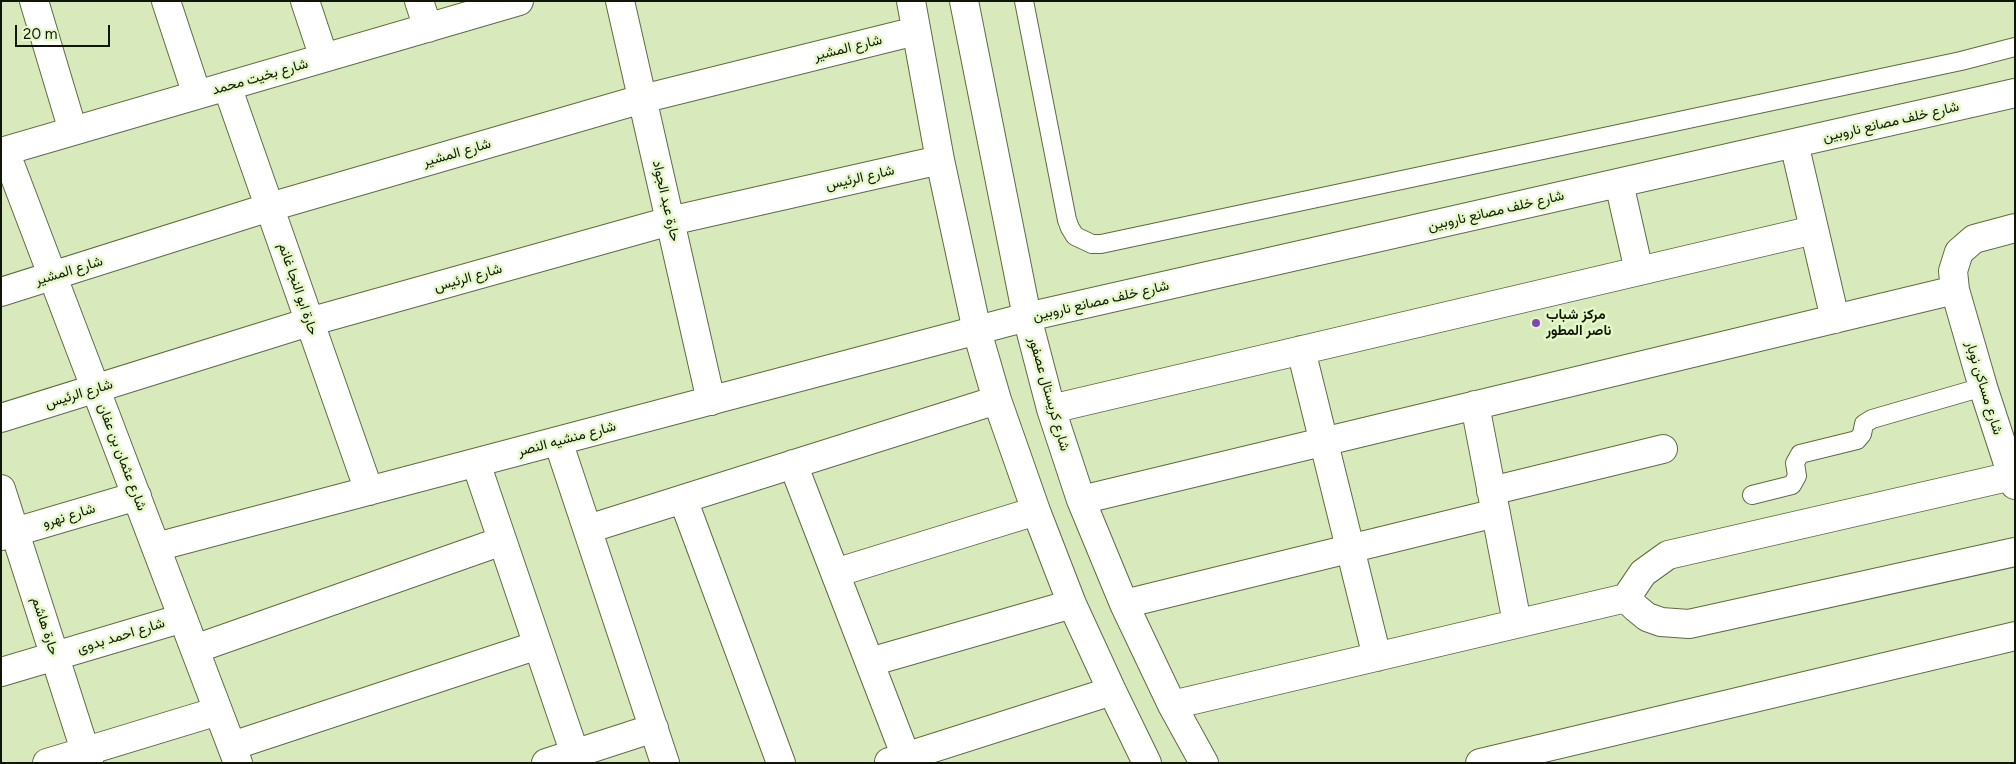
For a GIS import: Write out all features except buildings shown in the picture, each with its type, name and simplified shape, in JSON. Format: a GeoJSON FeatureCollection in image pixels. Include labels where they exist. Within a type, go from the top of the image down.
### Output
{"type":"FeatureCollection","features":[{"type":"Feature","properties":{"kind":"street"},"geometry":{"type":"LineString","coordinates":[[34,1],[73,131]]}},
{"type":"Feature","properties":{"kind":"street"},"geometry":{"type":"LineString","coordinates":[[166,1],[197,95]]}},
{"type":"Feature","properties":{"kind":"street"},"geometry":{"type":"LineString","coordinates":[[305,1],[324,58]]}},
{"type":"Feature","properties":{"kind":"street"},"geometry":{"type":"LineString","coordinates":[[420,1],[428,28]]}},
{"type":"Feature","properties":{"kind":"street","name":"شارع بخيت محمد"},"geometry":{"type":"LineString","coordinates":[[3,152],[519,1]]}},
{"type":"Feature","properties":{"kind":"street","name":"حارة عبد الجواد"},"geometry":{"type":"LineString","coordinates":[[620,1],[711,401]]}},
{"type":"Feature","properties":{"kind":"street"},"geometry":{"type":"LineString","coordinates":[[911,1],[940,160],[977,331],[997,400],[1036,511],[1072,604],[1147,763]]}},
{"type":"Feature","properties":{"kind":"street","name":"شارع كريستال عصفور"},"geometry":{"type":"LineString","coordinates":[[964,1],[1027,317],[1051,409],[1082,500],[1124,604],[1172,705],[1204,763]]}},
{"type":"Feature","properties":{"kind":"street","name":"شارع المشير"},"geometry":{"type":"LineString","coordinates":[[1,292],[270,207],[642,99],[916,31]]}},
{"type":"Feature","properties":{"kind":"street","name":"حارة ابو النجا غانم"},"geometry":{"type":"LineString","coordinates":[[227,86],[369,491]]}},
{"type":"Feature","properties":{"kind":"street","name":"شارع خلف مصانع ناروبين"},"geometry":{"type":"LineString","coordinates":[[977,331],[1027,317],[2015,93]]}},
{"type":"Feature","properties":{"kind":"street"},"geometry":{"type":"LineString","coordinates":[[1794,144],[1835,319]]}},
{"type":"Feature","properties":{"kind":"street","name":"شارع عثمان بن عفان"},"geometry":{"type":"LineString","coordinates":[[3,152],[53,276],[235,754]]}},
{"type":"Feature","properties":{"kind":"street","name":"شارع الرئيس"},"geometry":{"type":"LineString","coordinates":[[1,418],[309,322],[670,221],[940,160]]}},
{"type":"Feature","properties":{"kind":"street"},"geometry":{"type":"LineString","coordinates":[[1619,183],[1639,271]]}},
{"type":"Feature","properties":{"kind":"street","name":"شارع مساكن نوبار"},"geometry":{"type":"LineString","coordinates":[[2013,480],[1955,290],[1954,271],[1955,261],[1966,245],[1974,239],[2015,228]]}},
{"type":"Feature","properties":{"kind":"street"},"geometry":{"type":"LineString","coordinates":[[1051,409],[1814,230]]}},
{"type":"Feature","properties":{"kind":"street"},"geometry":{"type":"LineString","coordinates":[[1082,500],[1955,290]]}},
{"type":"Feature","properties":{"kind":"street","name":"شارع منشيه النصر"},"geometry":{"type":"LineString","coordinates":[[156,547],[977,331]]}},
{"type":"Feature","properties":{"kind":"street"},"geometry":{"type":"LineString","coordinates":[[1301,350],[1377,657]]}},
{"type":"Feature","properties":{"kind":"street"},"geometry":{"type":"LineString","coordinates":[[588,528],[997,400]]}},
{"type":"Feature","properties":{"kind":"street"},"geometry":{"type":"LineString","coordinates":[[1475,405],[1517,624]]}},
{"type":"Feature","properties":{"kind":"street"},"geometry":{"type":"LineString","coordinates":[[558,441],[666,763]]}},
{"type":"Feature","properties":{"kind":"street"},"geometry":{"type":"LineString","coordinates":[[1124,604],[1350,548],[1663,449]]}},
{"type":"Feature","properties":{"kind":"street"},"geometry":{"type":"LineString","coordinates":[[476,463],[576,758]]}},
{"type":"Feature","properties":{"kind":"street"},"geometry":{"type":"LineString","coordinates":[[793,464],[870,662],[897,760],[1112,691]]}},
{"type":"Feature","properties":{"kind":"street"},"geometry":{"type":"LineString","coordinates":[[1172,705],[1626,598],[1643,573],[1668,555],[2013,480]]}},
{"type":"Feature","properties":{"kind":"street","name":"حارة هاشم"},"geometry":{"type":"LineString","coordinates":[[1,489],[8,534],[54,656],[87,757]]}},
{"type":"Feature","properties":{"kind":"street","name":"شارع نهرو"},"geometry":{"type":"LineString","coordinates":[[8,534],[137,496]]}},
{"type":"Feature","properties":{"kind":"street"},"geometry":{"type":"LineString","coordinates":[[682,499],[781,763]]}},
{"type":"Feature","properties":{"kind":"street"},"geometry":{"type":"LineString","coordinates":[[835,573],[1036,511]]}},
{"type":"Feature","properties":{"kind":"street"},"geometry":{"type":"LineString","coordinates":[[195,649],[502,541]]}},
{"type":"Feature","properties":{"kind":"street"},"geometry":{"type":"LineString","coordinates":[[1626,598],[1647,617],[1661,622],[1689,624],[2015,552]]}},
{"type":"Feature","properties":{"kind":"street"},"geometry":{"type":"LineString","coordinates":[[870,662],[1072,604]]}},
{"type":"Feature","properties":{"kind":"street","name":"شارع احمد بدوى"},"geometry":{"type":"LineString","coordinates":[[1,672],[183,618]]}},
{"type":"Feature","properties":{"kind":"street"},"geometry":{"type":"LineString","coordinates":[[1480,763],[2015,636]]}},
{"type":"Feature","properties":{"kind":"street"},"geometry":{"type":"LineString","coordinates":[[235,754],[538,645]]}},
{"type":"Feature","properties":{"kind":"street"},"geometry":{"type":"LineString","coordinates":[[47,763],[87,757],[218,711]]}},
{"type":"Feature","properties":{"kind":"street"},"geometry":{"type":"LineString","coordinates":[[546,763],[576,758],[654,728]]}},
{"type":"Feature","properties":{"kind":"lane"},"geometry":{"type":"LineString","coordinates":[[1024,1],[1067,220],[1075,236],[1092,244],[1101,244],[1961,61],[2015,47]]}},
{"type":"Feature","properties":{"kind":"lane"},"geometry":{"type":"LineString","coordinates":[[1752,495],[1792,485],[1797,476],[1794,463],[1800,454],[1857,440],[1862,434],[1864,424],[1872,419],[1984,387]]}},
{"type":"Feature","properties":{"kind":"place","name":"مركز شباب ناصر المطور"},"geometry":{"type":"Point","coordinates":[1536,323]}}]}
